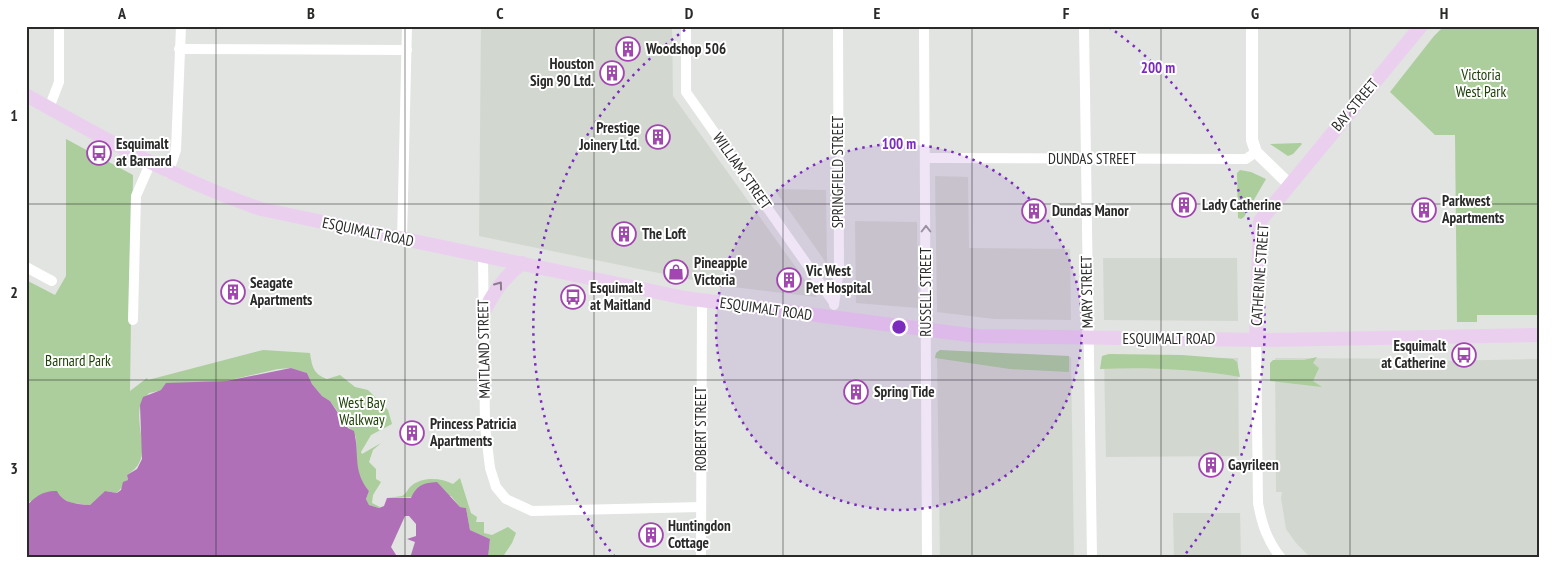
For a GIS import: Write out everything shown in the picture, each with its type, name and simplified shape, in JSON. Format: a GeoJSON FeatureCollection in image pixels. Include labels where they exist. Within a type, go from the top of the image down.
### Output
{"type":"FeatureCollection","features":[{"type":"Feature","properties":{"kind":"main road","name":"BAY STREET"},"geometry":{"type":"LineString","coordinates":[[1289,184],[1422,26]]}},
{"type":"Feature","properties":{"kind":"main road","name":"ESQUIMALT ROAD"},"geometry":{"type":"LineString","coordinates":[[26,95],[168,173],[218,195],[262,209],[402,240],[702,301],[977,336],[1256,340],[1540,335]]}},
{"type":"Feature","properties":{"kind":"main road","name":"CATHERINE STREET"},"geometry":{"type":"LineString","coordinates":[[1256,340],[1260,221],[1289,184]]}},
{"type":"Feature","properties":{"kind":"main road"},"geometry":{"type":"LineString","coordinates":[[484,312],[492,295],[506,276],[522,263]]}},
{"type":"Feature","properties":{"kind":"street"},"geometry":{"type":"LineString","coordinates":[[49,108],[59,82],[59,26]]}},
{"type":"Feature","properties":{"kind":"street"},"geometry":{"type":"LineString","coordinates":[[168,173],[176,150],[181,26]]}},
{"type":"Feature","properties":{"kind":"street"},"geometry":{"type":"LineString","coordinates":[[402,240],[407,26]]}},
{"type":"Feature","properties":{"kind":"street","name":"WILLIAM STREET"},"geometry":{"type":"LineString","coordinates":[[686,26],[686,92],[834,303]]}},
{"type":"Feature","properties":{"kind":"street","name":"SPRINGFIELD STREET"},"geometry":{"type":"LineString","coordinates":[[833,318],[839,268],[838,26]]}},
{"type":"Feature","properties":{"kind":"street","name":"RUSSELL STREET"},"geometry":{"type":"LineString","coordinates":[[924,26],[927,558]]}},
{"type":"Feature","properties":{"kind":"street","name":"MARY STREET"},"geometry":{"type":"LineString","coordinates":[[1084,26],[1092,558]]}},
{"type":"Feature","properties":{"kind":"street"},"geometry":{"type":"LineString","coordinates":[[1252,26],[1251,129],[1256,152],[1289,184]]}},
{"type":"Feature","properties":{"kind":"street"},"geometry":{"type":"LineString","coordinates":[[179,49],[407,50]]}},
{"type":"Feature","properties":{"kind":"street","name":"DUNDAS STREET"},"geometry":{"type":"LineString","coordinates":[[926,158],[1246,158],[1256,152]]}},
{"type":"Feature","properties":{"kind":"street"},"geometry":{"type":"LineString","coordinates":[[133,320],[136,196],[150,164]]}},
{"type":"Feature","properties":{"kind":"street","name":"MAITLAND STREET"},"geometry":{"type":"LineString","coordinates":[[483,255],[486,426],[489,460],[496,487],[506,499],[532,511],[701,507]]}},
{"type":"Feature","properties":{"kind":"street"},"geometry":{"type":"LineString","coordinates":[[26,267],[52,281]]}},
{"type":"Feature","properties":{"kind":"street","name":"ROBERT STREET"},"geometry":{"type":"LineString","coordinates":[[701,558],[702,301]]}},
{"type":"Feature","properties":{"kind":"street","name":"CATHERINE STREET"},"geometry":{"type":"LineString","coordinates":[[1256,340],[1258,503],[1262,526],[1271,545],[1281,558]]}},
{"type":"Feature","properties":{"kind":"shaded area"},"geometry":{"type":"Polygon","coordinates":[[[481,26],[672,26],[673,96],[817,297],[717,285],[479,236],[481,26]]]}},
{"type":"Feature","properties":{"kind":"shaded area"},"geometry":{"type":"Polygon","coordinates":[[[935,176],[968,177],[969,248],[1070,249],[1071,320],[994,319],[937,312],[935,176]]]}},
{"type":"Feature","properties":{"kind":"shaded area"},"geometry":{"type":"Polygon","coordinates":[[[774,189],[826,190],[827,264],[774,189]]]}},
{"type":"Feature","properties":{"kind":"shaded area"},"geometry":{"type":"Polygon","coordinates":[[[855,221],[917,222],[918,308],[856,303],[855,221]]]}},
{"type":"Feature","properties":{"kind":"shaded area"},"geometry":{"type":"Polygon","coordinates":[[[1103,258],[1237,258],[1238,321],[1104,320],[1103,258]]]}},
{"type":"Feature","properties":{"kind":"shaded area"},"geometry":{"type":"Polygon","coordinates":[[[937,356],[1071,357],[1074,557],[940,558],[937,356]]]}},
{"type":"Feature","properties":{"kind":"shaded area"},"geometry":{"type":"Polygon","coordinates":[[[1104,357],[1238,358],[1239,456],[1106,457],[1104,357]]]}},
{"type":"Feature","properties":{"kind":"shaded area"},"geometry":{"type":"Polygon","coordinates":[[[1275,358],[1438,359],[1438,361],[1540,359],[1540,558],[1313,558],[1308,555],[1286,529],[1281,498],[1282,492],[1276,492],[1275,358]]]}},
{"type":"Feature","properties":{"kind":"shaded area"},"geometry":{"type":"Polygon","coordinates":[[[291,368],[307,373],[312,384],[322,396],[330,401],[348,428],[354,431],[358,469],[369,491],[366,499],[369,505],[379,508],[384,506],[387,498],[411,498],[421,486],[437,482],[460,507],[466,508],[470,530],[490,539],[488,558],[410,558],[415,542],[407,539],[416,536],[416,524],[409,516],[405,516],[391,547],[398,558],[26,558],[26,507],[32,500],[44,493],[57,491],[67,501],[90,505],[105,491],[117,493],[121,490],[123,482],[128,480],[127,475],[137,469],[142,459],[140,405],[143,397],[161,390],[166,383],[226,381],[291,368]]]}},
{"type":"Feature","properties":{"kind":"shaded area"},"geometry":{"type":"Polygon","coordinates":[[[1173,513],[1240,513],[1241,558],[1174,558],[1173,513]]]}},
{"type":"Feature","properties":{"kind":"green space","name":"Victoria West Park"},"geometry":{"type":"Polygon","coordinates":[[[1444,26],[1540,26],[1540,315],[1477,315],[1477,322],[1457,322],[1455,135],[1435,135],[1390,92],[1444,26]]]}},
{"type":"Feature","properties":{"kind":"green space","name":"Barnard Park"},"geometry":{"type":"Polygon","coordinates":[[[66,139],[133,175],[130,391],[147,378],[148,380],[263,350],[310,353],[313,366],[319,375],[327,379],[340,375],[355,387],[368,390],[388,410],[392,424],[371,435],[361,452],[362,454],[381,443],[373,450],[369,462],[376,469],[376,479],[381,482],[373,495],[372,503],[380,507],[386,502],[379,508],[369,505],[366,499],[369,491],[360,480],[357,469],[356,437],[330,401],[322,396],[312,384],[307,373],[291,368],[278,369],[226,381],[197,383],[149,393],[140,406],[142,453],[140,461],[127,475],[128,480],[117,493],[105,491],[90,505],[71,503],[60,497],[30,501],[26,507],[26,280],[55,295],[66,276],[66,139]]]}},
{"type":"Feature","properties":{"kind":"green space"},"geometry":{"type":"Polygon","coordinates":[[[1270,144],[1302,144],[1293,154],[1288,156],[1270,144]]]}},
{"type":"Feature","properties":{"kind":"green space"},"geometry":{"type":"Polygon","coordinates":[[[1240,170],[1251,172],[1266,179],[1241,219],[1238,218],[1237,173],[1240,170]]]}},
{"type":"Feature","properties":{"kind":"green space"},"geometry":{"type":"Polygon","coordinates":[[[940,350],[1069,356],[1069,372],[1010,369],[935,358],[936,353],[940,350]]]}},
{"type":"Feature","properties":{"kind":"green space"},"geometry":{"type":"Polygon","coordinates":[[[1109,354],[1182,355],[1233,359],[1237,362],[1240,377],[1170,369],[1100,369],[1102,356],[1109,354]]]}},
{"type":"Feature","properties":{"kind":"green space"},"geometry":{"type":"Polygon","coordinates":[[[1317,357],[1313,363],[1319,368],[1313,381],[1322,387],[1270,381],[1270,363],[1273,360],[1304,360],[1317,357]]]}},
{"type":"Feature","properties":{"kind":"green space"},"geometry":{"type":"Polygon","coordinates":[[[460,478],[471,513],[477,517],[476,522],[484,522],[484,533],[492,535],[508,527],[516,533],[502,558],[488,558],[490,539],[470,530],[466,508],[460,507],[451,496],[387,498],[402,496],[410,487],[420,481],[437,479],[453,484],[460,478]]]}},
{"type":"Feature","properties":{"kind":"place","name":"Woodshop 506"},"geometry":{"type":"Point","coordinates":[628,49]}},
{"type":"Feature","properties":{"kind":"place","name":"Houston Sign 90 Ltd."},"geometry":{"type":"Point","coordinates":[612,73]}},
{"type":"Feature","properties":{"kind":"place","name":"Prestige Joinery Ltd."},"geometry":{"type":"Point","coordinates":[658,137]}},
{"type":"Feature","properties":{"kind":"place","name":"Esquimalt at Barnard"},"geometry":{"type":"Point","coordinates":[99,153]}},
{"type":"Feature","properties":{"kind":"place","name":"Lady Catherine"},"geometry":{"type":"Point","coordinates":[1184,205]}},
{"type":"Feature","properties":{"kind":"place","name":"Parkwest Apartments"},"geometry":{"type":"Point","coordinates":[1424,210]}},
{"type":"Feature","properties":{"kind":"place","name":"Dundas Manor"},"geometry":{"type":"Point","coordinates":[1034,211]}},
{"type":"Feature","properties":{"kind":"place","name":"The Loft"},"geometry":{"type":"Point","coordinates":[624,234]}},
{"type":"Feature","properties":{"kind":"place","name":"Pineapple Victoria"},"geometry":{"type":"Point","coordinates":[676,272]}},
{"type":"Feature","properties":{"kind":"place","name":"Vic West Pet Hospital"},"geometry":{"type":"Point","coordinates":[789,280]}},
{"type":"Feature","properties":{"kind":"place","name":"Seagate Apartments"},"geometry":{"type":"Point","coordinates":[233,292]}},
{"type":"Feature","properties":{"kind":"place","name":"Esquimalt at Maitland"},"geometry":{"type":"Point","coordinates":[573,297]}},
{"type":"Feature","properties":{"kind":"place","name":"Esquimalt at Catherine"},"geometry":{"type":"Point","coordinates":[1464,355]}},
{"type":"Feature","properties":{"kind":"place","name":"Spring Tide"},"geometry":{"type":"Point","coordinates":[856,392]}},
{"type":"Feature","properties":{"kind":"place","name":"Princess Patricia Apartments"},"geometry":{"type":"Point","coordinates":[412,433]}},
{"type":"Feature","properties":{"kind":"place","name":"Gayrileen"},"geometry":{"type":"Point","coordinates":[1211,465]}},
{"type":"Feature","properties":{"kind":"place","name":"Huntingdon Cottage"},"geometry":{"type":"Point","coordinates":[651,535]}},
{"type":"Feature","properties":{"kind":"park label","name":"West Bay Walkway"},"geometry":{"type":"Point","coordinates":[362,412]}}]}
